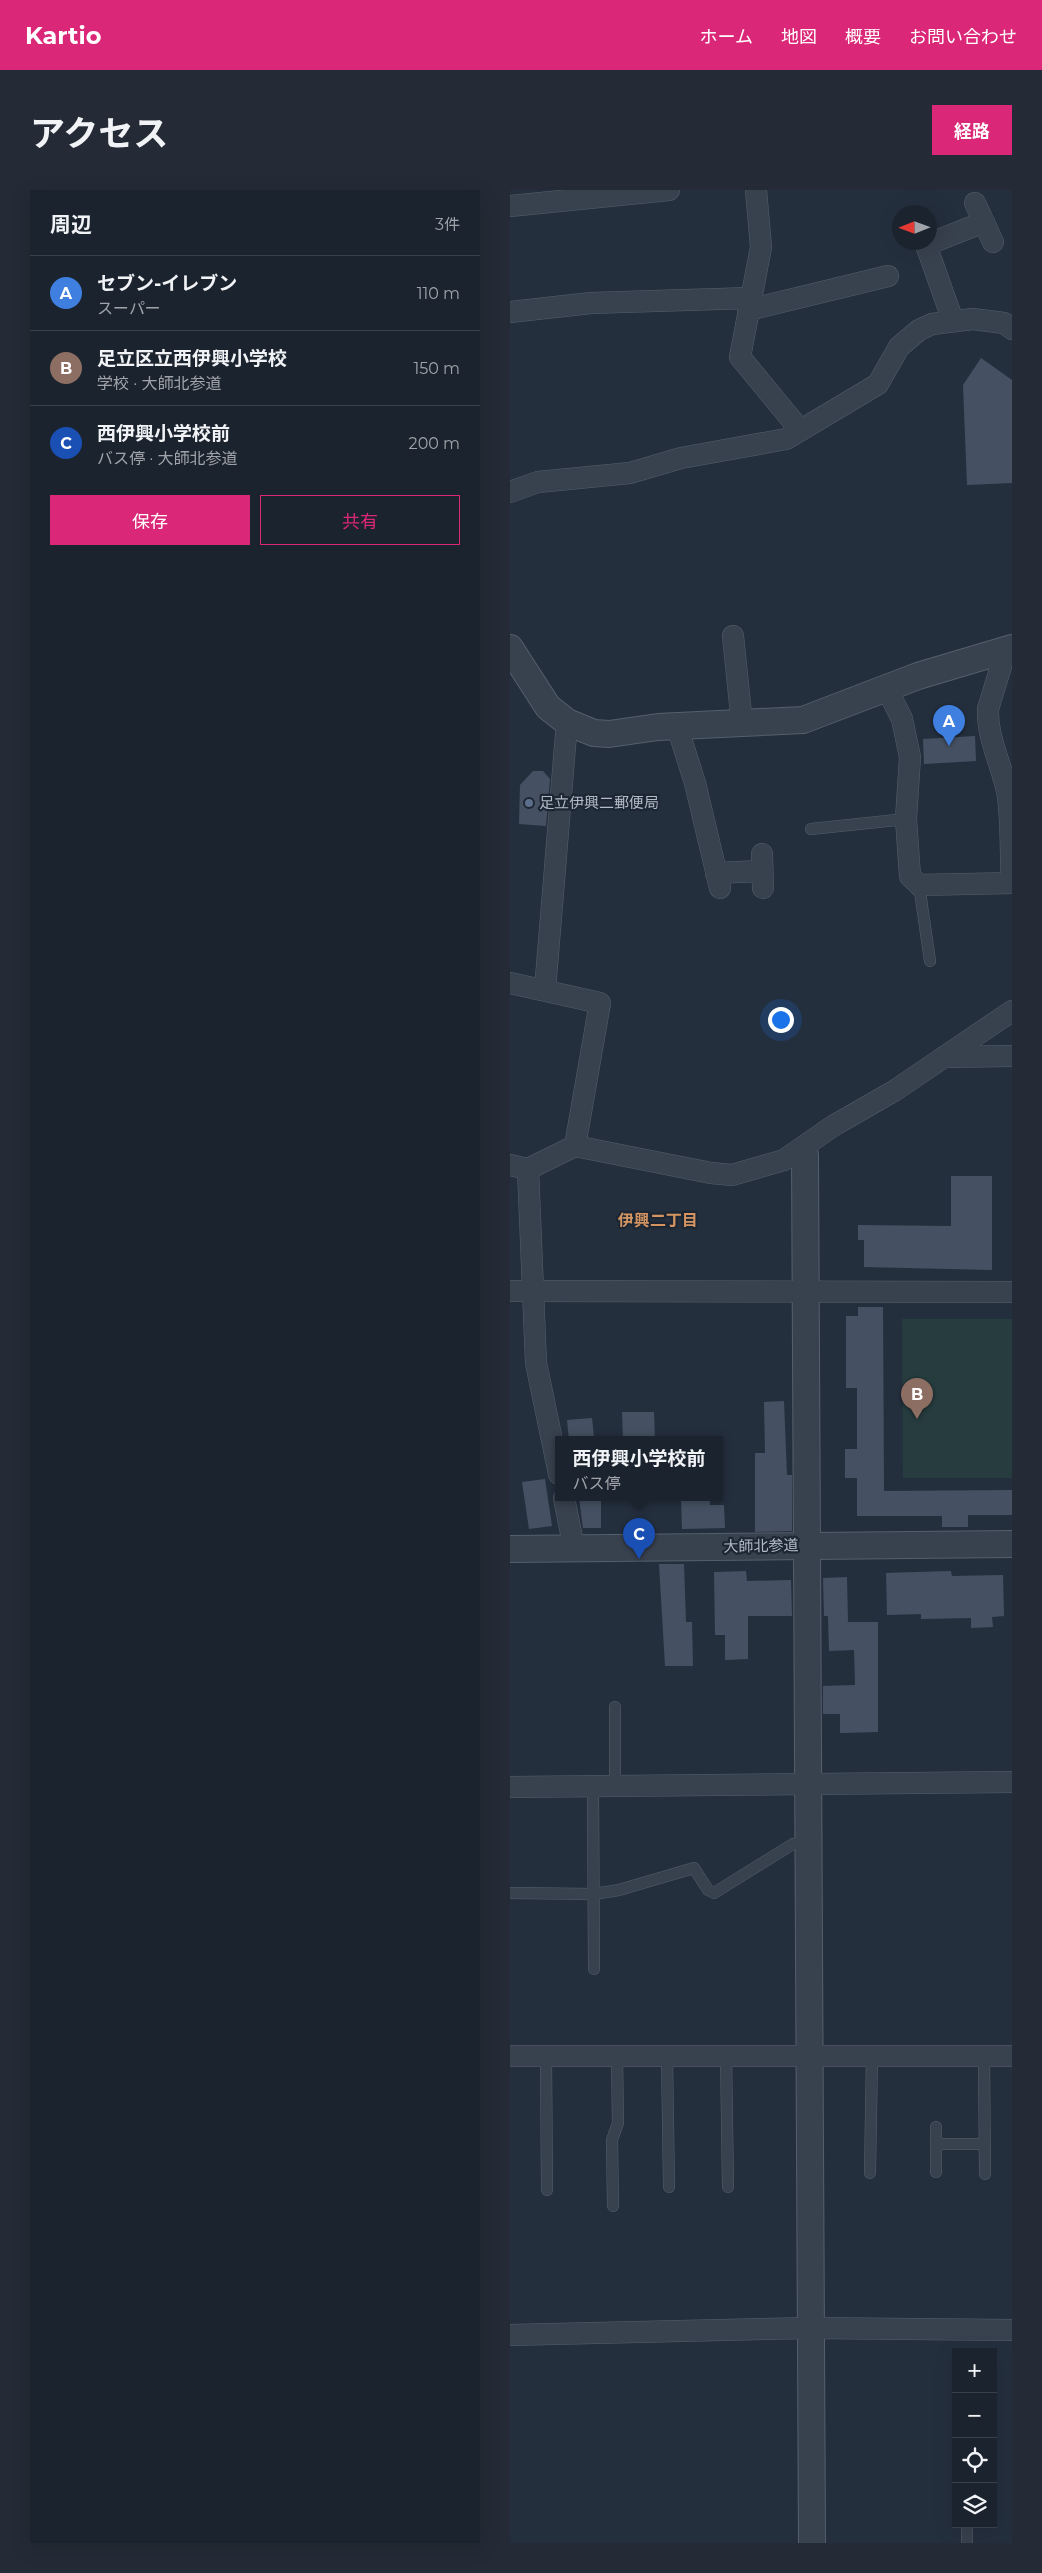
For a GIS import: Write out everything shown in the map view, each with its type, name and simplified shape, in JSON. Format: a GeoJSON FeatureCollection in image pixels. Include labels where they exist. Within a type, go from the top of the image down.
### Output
{"type":"FeatureCollection","features":[{"type":"Feature","properties":{"kind":"street"},"geometry":{"type":"LineString","coordinates":[[510,206],[625,192],[669,190]]}},
{"type":"Feature","properties":{"kind":"street"},"geometry":{"type":"LineString","coordinates":[[756,190],[761,247],[740,357],[800,430]]}},
{"type":"Feature","properties":{"kind":"street"},"geometry":{"type":"LineString","coordinates":[[976,203],[993,242]]}},
{"type":"Feature","properties":{"kind":"street"},"geometry":{"type":"LineString","coordinates":[[937,240],[984,222]]}},
{"type":"Feature","properties":{"kind":"street"},"geometry":{"type":"LineString","coordinates":[[928,250],[953,321]]}},
{"type":"Feature","properties":{"kind":"street"},"geometry":{"type":"LineString","coordinates":[[510,312],[591,303],[749,304],[888,276]]}},
{"type":"Feature","properties":{"kind":"street"},"geometry":{"type":"LineString","coordinates":[[510,492],[538,482],[630,473],[680,458],[786,439],[878,384],[899,347],[908,337],[932,324],[973,319],[1004,323],[1012,329]]}},
{"type":"Feature","properties":{"kind":"street"},"geometry":{"type":"LineString","coordinates":[[733,636],[742,724]]}},
{"type":"Feature","properties":{"kind":"street"},"geometry":{"type":"LineString","coordinates":[[510,648],[548,706],[567,722],[594,733],[609,734],[677,726],[803,720],[918,676],[1009,649]]}},
{"type":"Feature","properties":{"kind":"street"},"geometry":{"type":"LineString","coordinates":[[887,689],[902,719],[910,757],[906,820],[910,876],[919,885],[1012,883],[1008,792],[989,731],[988,719],[988,709],[1009,649]]}},
{"type":"Feature","properties":{"kind":"street"},"geometry":{"type":"LineString","coordinates":[[545,990],[567,722]]}},
{"type":"Feature","properties":{"kind":"street"},"geometry":{"type":"LineString","coordinates":[[677,726],[695,783],[718,880],[763,871]]}},
{"type":"Feature","properties":{"kind":"street"},"geometry":{"type":"LineString","coordinates":[[510,983],[600,1003],[575,1146]]}},
{"type":"Feature","properties":{"kind":"street"},"geometry":{"type":"LineString","coordinates":[[555,1455],[536,1363],[533,1291],[519,1167],[575,1146],[711,1173],[732,1175],[784,1160],[804,1151],[834,1126],[894,1092],[1012,1012]]}},
{"type":"Feature","properties":{"kind":"street"},"geometry":{"type":"LineString","coordinates":[[944,1057],[1012,1056]]}},
{"type":"Feature","properties":{"kind":"street"},"geometry":{"type":"LineString","coordinates":[[804,1151],[807,1291],[807,1842],[812,2543]]}},
{"type":"Feature","properties":{"kind":"street"},"geometry":{"type":"LineString","coordinates":[[510,1290],[1012,1292]]}},
{"type":"Feature","properties":{"kind":"street"},"geometry":{"type":"LineString","coordinates":[[565,1501],[574,1548]]}},
{"type":"Feature","properties":{"kind":"street","name":"大師北参道"},"geometry":{"type":"LineString","coordinates":[[510,1549],[1012,1544]]}},
{"type":"Feature","properties":{"kind":"street"},"geometry":{"type":"LineString","coordinates":[[510,1787],[807,1782],[1012,1782]]}},
{"type":"Feature","properties":{"kind":"street"},"geometry":{"type":"LineString","coordinates":[[510,2056],[1012,2056]]}},
{"type":"Feature","properties":{"kind":"street"},"geometry":{"type":"LineString","coordinates":[[510,2335],[810,2328],[1012,2330]]}},
{"type":"Feature","properties":{"kind":"lane"},"geometry":{"type":"LineString","coordinates":[[810,829],[906,820]]}},
{"type":"Feature","properties":{"kind":"lane"},"geometry":{"type":"LineString","coordinates":[[919,885],[930,960]]}},
{"type":"Feature","properties":{"kind":"lane"},"geometry":{"type":"LineString","coordinates":[[615,1707],[615,1786]]}},
{"type":"Feature","properties":{"kind":"lane"},"geometry":{"type":"LineString","coordinates":[[593,1787],[594,1969]]}},
{"type":"Feature","properties":{"kind":"lane"},"geometry":{"type":"LineString","coordinates":[[510,1893],[594,1894],[619,1890],[694,1868],[708,1890],[714,1892],[793,1844],[807,1842]]}},
{"type":"Feature","properties":{"kind":"lane"},"geometry":{"type":"LineString","coordinates":[[726,2055],[728,2187]]}},
{"type":"Feature","properties":{"kind":"lane"},"geometry":{"type":"LineString","coordinates":[[546,2056],[547,2190]]}},
{"type":"Feature","properties":{"kind":"lane"},"geometry":{"type":"LineString","coordinates":[[613,2206],[612,2140],[618,2123],[617,2056]]}},
{"type":"Feature","properties":{"kind":"lane"},"geometry":{"type":"LineString","coordinates":[[667,2056],[669,2187]]}},
{"type":"Feature","properties":{"kind":"lane"},"geometry":{"type":"LineString","coordinates":[[870,2174],[872,2056]]}},
{"type":"Feature","properties":{"kind":"lane"},"geometry":{"type":"LineString","coordinates":[[984,2056],[985,2174]]}},
{"type":"Feature","properties":{"kind":"lane"},"geometry":{"type":"LineString","coordinates":[[936,2127],[936,2172]]}},
{"type":"Feature","properties":{"kind":"lane"},"geometry":{"type":"LineString","coordinates":[[936,2144],[984,2144]]}},
{"type":"Feature","properties":{"kind":"lane"},"geometry":{"type":"LineString","coordinates":[[967,2528],[967,2543]]}},
{"type":"Feature","properties":{"kind":"green space"},"geometry":{"type":"Polygon","coordinates":[[[902,1319],[1012,1319],[1012,1478],[903,1478],[902,1319]]]}},
{"type":"Feature","properties":{"kind":"building"},"geometry":{"type":"Polygon","coordinates":[[[981,358],[1012,380],[1012,483],[967,485],[963,385],[981,358]]]}},
{"type":"Feature","properties":{"kind":"building"},"geometry":{"type":"Polygon","coordinates":[[[975,736],[976,761],[924,764],[923,739],[975,736]]]}},
{"type":"Feature","properties":{"kind":"building"},"geometry":{"type":"Polygon","coordinates":[[[533,771],[543,771],[550,779],[546,826],[519,824],[520,785],[533,771]]]}},
{"type":"Feature","properties":{"kind":"building"},"geometry":{"type":"Polygon","coordinates":[[[951,1176],[992,1176],[992,1270],[864,1267],[864,1240],[858,1240],[858,1225],[951,1226],[951,1176]]]}},
{"type":"Feature","properties":{"kind":"building"},"geometry":{"type":"Polygon","coordinates":[[[858,1307],[883,1307],[884,1491],[1012,1490],[1012,1515],[968,1515],[968,1527],[942,1527],[942,1516],[857,1516],[857,1478],[845,1478],[845,1449],[857,1449],[857,1388],[846,1388],[846,1316],[858,1316],[858,1307]]]}},
{"type":"Feature","properties":{"kind":"building"},"geometry":{"type":"Polygon","coordinates":[[[784,1401],[787,1475],[792,1475],[792,1531],[755,1532],[755,1453],[765,1453],[764,1402],[784,1401]]]}},
{"type":"Feature","properties":{"kind":"building"},"geometry":{"type":"Polygon","coordinates":[[[622,1412],[654,1412],[655,1436],[623,1436],[622,1412]]]}},
{"type":"Feature","properties":{"kind":"building"},"geometry":{"type":"Polygon","coordinates":[[[592,1418],[594,1436],[569,1436],[567,1420],[592,1418]]]}},
{"type":"Feature","properties":{"kind":"building"},"geometry":{"type":"Polygon","coordinates":[[[545,1479],[552,1526],[529,1529],[522,1482],[545,1479]]]}},
{"type":"Feature","properties":{"kind":"building"},"geometry":{"type":"Polygon","coordinates":[[[579,1501],[601,1501],[601,1528],[583,1528],[579,1501]]]}},
{"type":"Feature","properties":{"kind":"building"},"geometry":{"type":"Polygon","coordinates":[[[681,1501],[710,1501],[710,1505],[724,1505],[725,1528],[682,1529],[681,1501]]]}},
{"type":"Feature","properties":{"kind":"building"},"geometry":{"type":"Polygon","coordinates":[[[659,1564],[684,1564],[686,1622],[692,1622],[693,1666],[665,1666],[659,1564]]]}},
{"type":"Feature","properties":{"kind":"building"},"geometry":{"type":"Polygon","coordinates":[[[746,1571],[747,1581],[791,1580],[792,1616],[748,1616],[748,1659],[725,1660],[725,1635],[715,1635],[714,1572],[746,1571]]]}},
{"type":"Feature","properties":{"kind":"building"},"geometry":{"type":"Polygon","coordinates":[[[951,1571],[952,1576],[1003,1575],[1004,1616],[992,1617],[993,1627],[971,1628],[971,1618],[921,1619],[921,1614],[887,1615],[886,1573],[951,1571]]]}},
{"type":"Feature","properties":{"kind":"building"},"geometry":{"type":"Polygon","coordinates":[[[847,1577],[848,1622],[878,1622],[878,1732],[840,1733],[840,1714],[823,1714],[823,1686],[855,1685],[854,1650],[829,1651],[828,1616],[824,1616],[823,1578],[847,1577]]]}},
{"type":"Feature","properties":{"kind":"place","name":"セブン-イレブン"},"geometry":{"type":"Point","coordinates":[949,746]}},
{"type":"Feature","properties":{"kind":"place","name":"足立伊興二郵便局"},"geometry":{"type":"Point","coordinates":[529,803]}},
{"type":"Feature","properties":{"kind":"place","name":"足立区立西伊興小学校"},"geometry":{"type":"Point","coordinates":[917,1419]}},
{"type":"Feature","properties":{"kind":"place","name":"西伊興小学校前"},"geometry":{"type":"Point","coordinates":[639,1559]}},
{"type":"Feature","properties":{"kind":"district","name":"伊興二丁目"},"geometry":{"type":"Point","coordinates":[658,1220]}}]}
